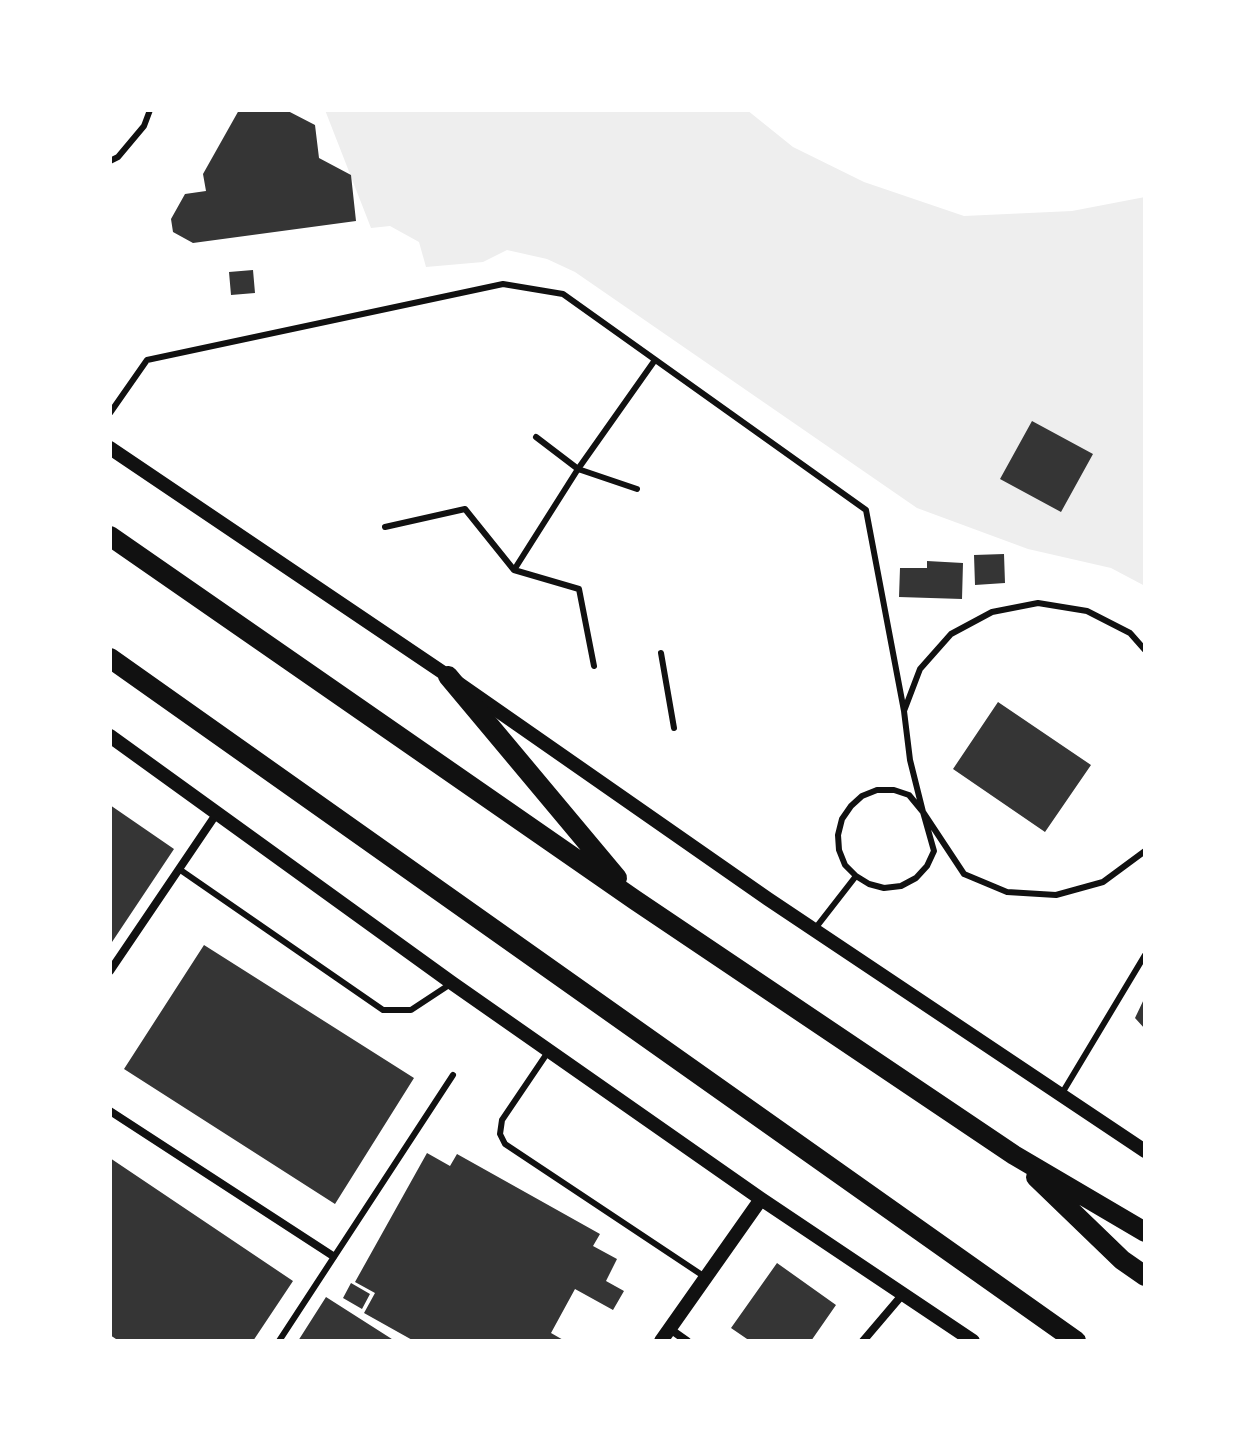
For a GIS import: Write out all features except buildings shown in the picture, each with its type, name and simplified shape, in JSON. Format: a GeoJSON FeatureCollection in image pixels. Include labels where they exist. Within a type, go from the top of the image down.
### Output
{"type":"FeatureCollection","features":[{"type":"Feature","properties":{"kind":"main road"},"geometry":{"type":"LineString","coordinates":[[110,536],[635,900],[1014,1155],[1145,1232]]}},
{"type":"Feature","properties":{"kind":"main road"},"geometry":{"type":"LineString","coordinates":[[110,658],[1076,1341]]}},
{"type":"Feature","properties":{"kind":"main road"},"geometry":{"type":"LineString","coordinates":[[110,673],[233,746]]}},
{"type":"Feature","properties":{"kind":"main road"},"geometry":{"type":"LineString","coordinates":[[448,676],[635,900]]}},
{"type":"Feature","properties":{"kind":"main road"},"geometry":{"type":"LineString","coordinates":[[1014,1155],[1122,1260],[1145,1276]]}},
{"type":"Feature","properties":{"kind":"street"},"geometry":{"type":"LineString","coordinates":[[110,448],[448,676],[814,930],[1145,1151]]}},
{"type":"Feature","properties":{"kind":"street"},"geometry":{"type":"LineString","coordinates":[[110,736],[452,983],[761,1199],[973,1341]]}},
{"type":"Feature","properties":{"kind":"street"},"geometry":{"type":"LineString","coordinates":[[110,971],[217,813]]}},
{"type":"Feature","properties":{"kind":"street"},"geometry":{"type":"LineString","coordinates":[[110,1111],[333,1256]]}},
{"type":"Feature","properties":{"kind":"street"},"geometry":{"type":"LineString","coordinates":[[687,1341],[666,1335],[761,1199]]}},
{"type":"Feature","properties":{"kind":"street"},"geometry":{"type":"LineString","coordinates":[[863,1341],[903,1294]]}},
{"type":"Feature","properties":{"kind":"lane"},"geometry":{"type":"LineString","coordinates":[[110,161],[118,157],[144,126],[150,110]]}},
{"type":"Feature","properties":{"kind":"lane"},"geometry":{"type":"LineString","coordinates":[[110,413],[147,360],[503,284],[563,294],[866,510],[904,711],[910,760],[923,812],[934,851],[927,866],[916,878],[901,886],[884,888],[856,876],[845,865],[839,850],[838,835],[842,819],[851,806],[862,796],[877,790],[894,790],[909,795],[923,812],[964,874],[1007,892],[1056,895],[1080,889],[1103,882],[1145,851]]}},
{"type":"Feature","properties":{"kind":"lane"},"geometry":{"type":"LineString","coordinates":[[514,570],[578,469],[655,360]]}},
{"type":"Feature","properties":{"kind":"lane"},"geometry":{"type":"LineString","coordinates":[[536,437],[578,469],[637,489]]}},
{"type":"Feature","properties":{"kind":"lane"},"geometry":{"type":"LineString","coordinates":[[385,527],[465,509],[514,570],[579,589],[594,666]]}},
{"type":"Feature","properties":{"kind":"lane"},"geometry":{"type":"LineString","coordinates":[[904,711],[920,669],[951,634],[992,612],[1038,603],[1087,611],[1130,633],[1145,650]]}},
{"type":"Feature","properties":{"kind":"lane"},"geometry":{"type":"LineString","coordinates":[[661,653],[674,728]]}},
{"type":"Feature","properties":{"kind":"lane"},"geometry":{"type":"LineString","coordinates":[[179,869],[383,1010],[411,1010],[452,983]]}},
{"type":"Feature","properties":{"kind":"lane"},"geometry":{"type":"LineString","coordinates":[[814,930],[856,876]]}},
{"type":"Feature","properties":{"kind":"lane"},"geometry":{"type":"LineString","coordinates":[[1061,1095],[1145,955]]}},
{"type":"Feature","properties":{"kind":"lane"},"geometry":{"type":"LineString","coordinates":[[550,1049],[502,1120],[500,1134],[505,1144],[705,1277]]}},
{"type":"Feature","properties":{"kind":"lane"},"geometry":{"type":"LineString","coordinates":[[279,1341],[453,1075]]}},
{"type":"Feature","properties":{"kind":"shaded area"},"geometry":{"type":"Polygon","coordinates":[[[325,110],[747,110],[793,147],[864,182],[964,216],[1072,211],[1145,197],[1145,586],[1111,568],[1028,549],[917,508],[575,272],[547,259],[507,250],[483,262],[426,267],[419,242],[390,226],[371,228],[325,110]]]}}]}
